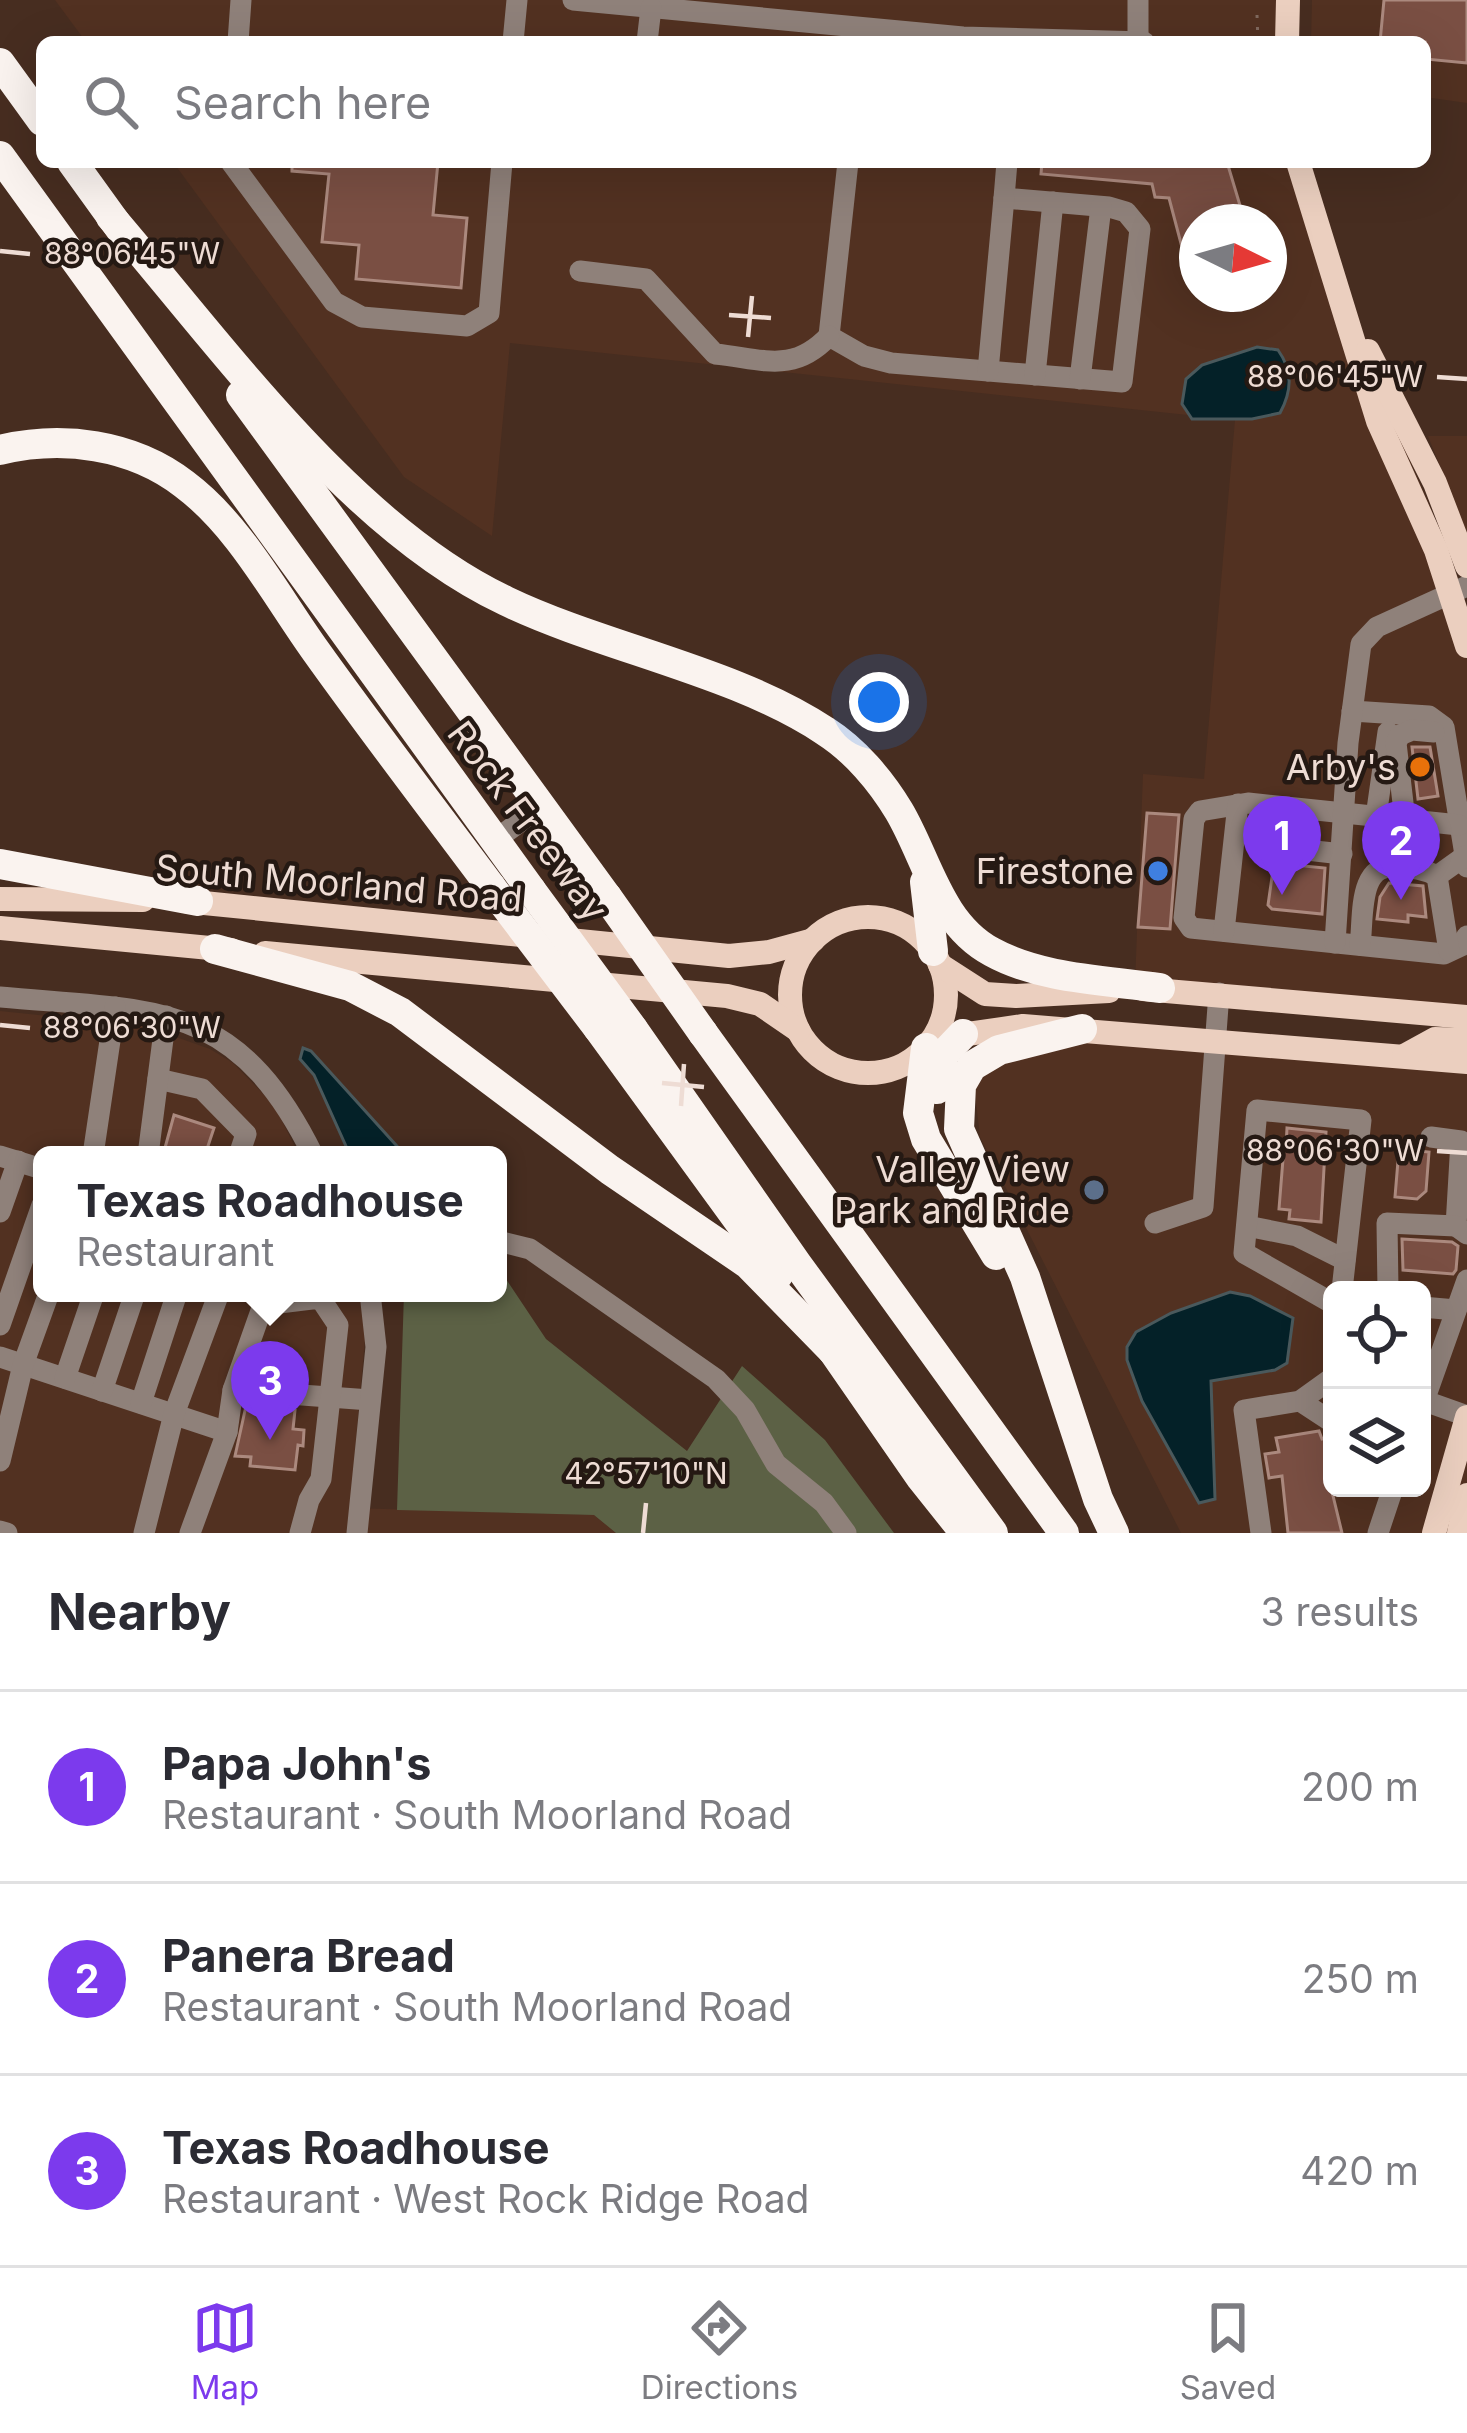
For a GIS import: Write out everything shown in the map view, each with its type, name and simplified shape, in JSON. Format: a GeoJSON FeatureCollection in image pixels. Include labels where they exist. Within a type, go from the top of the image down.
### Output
{"type":"FeatureCollection","features":[{"type":"Feature","properties":{"kind":"highway"},"geometry":{"type":"LineString","coordinates":[[0,63],[36,113]]}},
{"type":"Feature","properties":{"kind":"highway","name":"Rock Freeway"},"geometry":{"type":"LineString","coordinates":[[0,156],[993,1533]]}},
{"type":"Feature","properties":{"kind":"highway","name":"Rock Freeway"},"geometry":{"type":"LineString","coordinates":[[76,168],[1064,1533]]}},
{"type":"Feature","properties":{"kind":"highway"},"geometry":{"type":"LineString","coordinates":[[111,217],[303,441],[370,510],[443,565],[505,601],[780,705],[828,733],[873,773],[899,811],[958,925],[988,951],[1022,966],[1160,988]]}},
{"type":"Feature","properties":{"kind":"highway"},"geometry":{"type":"LineString","coordinates":[[0,450],[31,442],[82,443],[133,456],[182,481],[218,513],[346,694],[598,1028],[965,1533]]}},
{"type":"Feature","properties":{"kind":"highway"},"geometry":{"type":"LineString","coordinates":[[917,847],[937,958]]}},
{"type":"Feature","properties":{"kind":"highway"},"geometry":{"type":"LineString","coordinates":[[0,864],[198,901]]}},
{"type":"Feature","properties":{"kind":"highway"},"geometry":{"type":"LineString","coordinates":[[215,949],[350,986],[400,1012],[610,1170],[748,1264],[833,1351]]}},
{"type":"Feature","properties":{"kind":"highway"},"geometry":{"type":"LineString","coordinates":[[1082,1030],[999,1050],[972,1066],[961,1084],[958,1129],[1025,1277],[1098,1499],[1114,1533]]}},
{"type":"Feature","properties":{"kind":"highway"},"geometry":{"type":"LineString","coordinates":[[940,1041],[919,1113],[926,1139],[1037,1322]]}},
{"type":"Feature","properties":{"kind":"main road"},"geometry":{"type":"LineString","coordinates":[[1287,36],[1288,0]]}},
{"type":"Feature","properties":{"kind":"main road"},"geometry":{"type":"LineString","coordinates":[[1299,168],[1378,422],[1459,590],[1467,646]]}},
{"type":"Feature","properties":{"kind":"main road"},"geometry":{"type":"LineString","coordinates":[[1349,318],[1436,483],[1467,566]]}},
{"type":"Feature","properties":{"kind":"main road","name":"South Moorland Road"},"geometry":{"type":"LineString","coordinates":[[0,899],[198,901],[729,956],[813,940]]}},
{"type":"Feature","properties":{"kind":"main road"},"geometry":{"type":"LineString","coordinates":[[1466,1022],[1160,988],[985,994],[937,958],[917,934],[876,917],[831,926],[799,959],[791,982],[798,1030],[813,1051],[833,1066],[857,1073],[883,1072],[907,1064],[940,1041],[1023,1026],[1467,1062]]}},
{"type":"Feature","properties":{"kind":"main road","name":"South Moorland Road"},"geometry":{"type":"LineString","coordinates":[[0,928],[727,996],[760,1004],[798,1030]]}},
{"type":"Feature","properties":{"kind":"main road"},"geometry":{"type":"LineString","coordinates":[[937,958],[946,990],[940,1041]]}},
{"type":"Feature","properties":{"kind":"main road"},"geometry":{"type":"LineString","coordinates":[[1402,1057],[1466,1022]]}},
{"type":"Feature","properties":{"kind":"main road"},"geometry":{"type":"LineString","coordinates":[[1434,1533],[1467,1417]]}},
{"type":"Feature","properties":{"kind":"main road"},"geometry":{"type":"LineString","coordinates":[[1464,1531],[1467,1495]]}},
{"type":"Feature","properties":{"kind":"street"},"geometry":{"type":"LineString","coordinates":[[239,36],[242,0]]}},
{"type":"Feature","properties":{"kind":"street"},"geometry":{"type":"LineString","coordinates":[[514,36],[517,0]]}},
{"type":"Feature","properties":{"kind":"street"},"geometry":{"type":"LineString","coordinates":[[573,0],[838,26],[861,35]]}},
{"type":"Feature","properties":{"kind":"street"},"geometry":{"type":"LineString","coordinates":[[838,26],[840,0]]}},
{"type":"Feature","properties":{"kind":"street"},"geometry":{"type":"LineString","coordinates":[[1138,0],[1141,36]]}},
{"type":"Feature","properties":{"kind":"street"},"geometry":{"type":"LineString","coordinates":[[648,36],[651,8]]}},
{"type":"Feature","properties":{"kind":"street"},"geometry":{"type":"LineString","coordinates":[[235,168],[334,302],[362,317],[467,326],[489,313],[501,168]]}},
{"type":"Feature","properties":{"kind":"street"},"geometry":{"type":"LineString","coordinates":[[580,271],[646,279],[715,354],[791,362],[811,356],[830,336],[847,168]]}},
{"type":"Feature","properties":{"kind":"street"},"geometry":{"type":"LineString","coordinates":[[988,371],[1006,168]]}},
{"type":"Feature","properties":{"kind":"street"},"geometry":{"type":"LineString","coordinates":[[830,336],[864,356],[892,363],[1122,382],[1140,229],[1126,212],[1004,197]]}},
{"type":"Feature","properties":{"kind":"street"},"geometry":{"type":"LineString","coordinates":[[1035,375],[1053,202]]}},
{"type":"Feature","properties":{"kind":"street"},"geometry":{"type":"LineString","coordinates":[[1080,379],[1101,207]]}},
{"type":"Feature","properties":{"kind":"street"},"geometry":{"type":"LineString","coordinates":[[1335,943],[1361,644],[1377,627],[1459,590]]}},
{"type":"Feature","properties":{"kind":"street"},"geometry":{"type":"LineString","coordinates":[[1352,711],[1429,716],[1444,727],[1466,862],[1437,876],[1418,869],[1376,868],[1368,878],[1360,945]]}},
{"type":"Feature","properties":{"kind":"street"},"geometry":{"type":"LineString","coordinates":[[1376,817],[1391,714]]}},
{"type":"Feature","properties":{"kind":"street"},"geometry":{"type":"LineString","coordinates":[[1406,820],[1396,743],[1400,735],[1426,729],[1434,732],[1439,743],[1458,822]]}},
{"type":"Feature","properties":{"kind":"street"},"geometry":{"type":"LineString","coordinates":[[1458,822],[1238,804],[1200,811],[1193,820],[1184,918],[1191,928],[1444,954],[1461,946],[1467,936]]}},
{"type":"Feature","properties":{"kind":"street"},"geometry":{"type":"LineString","coordinates":[[1224,931],[1238,804]]}},
{"type":"Feature","properties":{"kind":"street"},"geometry":{"type":"LineString","coordinates":[[494,841],[539,807]]}},
{"type":"Feature","properties":{"kind":"street"},"geometry":{"type":"LineString","coordinates":[[1270,846],[1342,854]]}},
{"type":"Feature","properties":{"kind":"street"},"geometry":{"type":"LineString","coordinates":[[1437,876],[1449,951]]}},
{"type":"Feature","properties":{"kind":"street"},"geometry":{"type":"LineString","coordinates":[[1155,1223],[1203,1207],[1219,993]]}},
{"type":"Feature","properties":{"kind":"street"},"geometry":{"type":"LineString","coordinates":[[0,997],[115,1007],[166,1016],[211,1033],[257,1067],[293,1114],[309,1146]]}},
{"type":"Feature","properties":{"kind":"street"},"geometry":{"type":"LineString","coordinates":[[94,1146],[115,1007]]}},
{"type":"Feature","properties":{"kind":"street"},"geometry":{"type":"LineString","coordinates":[[149,1146],[166,1016]]}},
{"type":"Feature","properties":{"kind":"street"},"geometry":{"type":"LineString","coordinates":[[158,1079],[202,1089],[246,1134],[242,1146]]}},
{"type":"Feature","properties":{"kind":"street"},"geometry":{"type":"LineString","coordinates":[[1323,1298],[1244,1253],[1257,1110],[1360,1120],[1343,1281]]}},
{"type":"Feature","properties":{"kind":"street"},"geometry":{"type":"LineString","coordinates":[[1388,1281],[1387,1223],[1461,1230],[1461,1141],[1431,1138]]}},
{"type":"Feature","properties":{"kind":"street"},"geometry":{"type":"LineString","coordinates":[[0,1212],[9,1159]]}},
{"type":"Feature","properties":{"kind":"street"},"geometry":{"type":"LineString","coordinates":[[1247,1226],[1297,1236],[1346,1260]]}},
{"type":"Feature","properties":{"kind":"street"},"geometry":{"type":"LineString","coordinates":[[0,1325],[33,1231]]}},
{"type":"Feature","properties":{"kind":"street"},"geometry":{"type":"LineString","coordinates":[[507,1243],[530,1249],[716,1378],[745,1409],[776,1464],[824,1503],[847,1533]]}},
{"type":"Feature","properties":{"kind":"street"},"geometry":{"type":"LineString","coordinates":[[1427,1389],[1467,1280]]}},
{"type":"Feature","properties":{"kind":"street"},"geometry":{"type":"LineString","coordinates":[[0,1461],[23,1365],[46,1302]]}},
{"type":"Feature","properties":{"kind":"street"},"geometry":{"type":"LineString","coordinates":[[64,1378],[91,1302]]}},
{"type":"Feature","properties":{"kind":"street"},"geometry":{"type":"LineString","coordinates":[[102,1390],[132,1302]]}},
{"type":"Feature","properties":{"kind":"street"},"geometry":{"type":"LineString","coordinates":[[141,1403],[174,1302]]}},
{"type":"Feature","properties":{"kind":"street"},"geometry":{"type":"LineString","coordinates":[[144,1533],[174,1414],[215,1302]]}},
{"type":"Feature","properties":{"kind":"street"},"geometry":{"type":"LineString","coordinates":[[190,1533],[227,1432],[232,1390],[263,1305],[287,1302]]}},
{"type":"Feature","properties":{"kind":"street"},"geometry":{"type":"LineString","coordinates":[[300,1533],[321,1479],[331,1397],[338,1325],[323,1302]]}},
{"type":"Feature","properties":{"kind":"street"},"geometry":{"type":"LineString","coordinates":[[357,1533],[376,1347],[371,1302]]}},
{"type":"Feature","properties":{"kind":"street"},"geometry":{"type":"LineString","coordinates":[[1431,1308],[1456,1310]]}},
{"type":"Feature","properties":{"kind":"street"},"geometry":{"type":"LineString","coordinates":[[0,1358],[227,1432]]}},
{"type":"Feature","properties":{"kind":"street"},"geometry":{"type":"LineString","coordinates":[[1261,1533],[1244,1410],[1300,1401],[1323,1384]]}},
{"type":"Feature","properties":{"kind":"street"},"geometry":{"type":"LineString","coordinates":[[232,1390],[370,1400]]}},
{"type":"Feature","properties":{"kind":"street"},"geometry":{"type":"LineString","coordinates":[[1300,1401],[1323,1416]]}},
{"type":"Feature","properties":{"kind":"street"},"geometry":{"type":"LineString","coordinates":[[1431,1403],[1467,1417]]}},
{"type":"Feature","properties":{"kind":"street"},"geometry":{"type":"LineString","coordinates":[[1378,1533],[1390,1497]]}},
{"type":"Feature","properties":{"kind":"path"},"geometry":{"type":"LineString","coordinates":[[1257,15],[1258,36]]}},
{"type":"Feature","properties":{"kind":"shaded area"},"geometry":{"type":"Polygon","coordinates":[[[55,0],[1288,0],[1287,36],[82,36],[55,0]]]}},
{"type":"Feature","properties":{"kind":"shaded area"},"geometry":{"type":"Polygon","coordinates":[[[1312,0],[1467,0],[1467,103],[1431,98],[1431,36],[1311,36],[1312,0]]]}},
{"type":"Feature","properties":{"kind":"shaded area"},"geometry":{"type":"Polygon","coordinates":[[[177,168],[1300,168],[1390,416],[1428,501],[1467,608],[1467,1017],[1135,984],[1143,774],[1204,779],[1235,420],[510,343],[492,536],[404,477],[177,168]]]}},
{"type":"Feature","properties":{"kind":"shaded area"},"geometry":{"type":"Polygon","coordinates":[[[1428,436],[1467,436],[1467,533],[1428,436]]]}},
{"type":"Feature","properties":{"kind":"shaded area"},"geometry":{"type":"Polygon","coordinates":[[[0,1011],[145,1026],[210,1049],[233,1063],[274,1105],[294,1146],[33,1146],[33,1302],[361,1302],[365,1338],[350,1508],[594,1515],[616,1533],[0,1533],[0,1011]]]}},
{"type":"Feature","properties":{"kind":"shaded area"},"geometry":{"type":"Polygon","coordinates":[[[1082,1029],[1467,1062],[1467,1533],[1181,1533],[980,1137],[972,1066],[1082,1029]]]}},
{"type":"Feature","properties":{"kind":"green space"},"geometry":{"type":"Polygon","coordinates":[[[507,1280],[546,1339],[687,1451],[742,1366],[825,1440],[894,1533],[616,1533],[594,1515],[397,1510],[404,1302],[507,1302],[507,1280]]]}},
{"type":"Feature","properties":{"kind":"water"},"geometry":{"type":"Polygon","coordinates":[[[1257,347],[1278,350],[1286,366],[1289,389],[1280,413],[1252,419],[1192,419],[1182,404],[1186,379],[1202,365],[1257,347]]]}},
{"type":"Feature","properties":{"kind":"water"},"geometry":{"type":"Polygon","coordinates":[[[303,1048],[311,1051],[397,1146],[346,1146],[314,1075],[300,1059],[303,1048]]]}},
{"type":"Feature","properties":{"kind":"water"},"geometry":{"type":"Polygon","coordinates":[[[1230,1292],[1250,1296],[1293,1318],[1287,1363],[1275,1370],[1211,1381],[1215,1499],[1199,1503],[1142,1401],[1127,1347],[1136,1332],[1171,1313],[1230,1292]]]}},
{"type":"Feature","properties":{"kind":"building"},"geometry":{"type":"Polygon","coordinates":[[[1384,0],[1467,0],[1467,63],[1431,60],[1431,36],[1381,36],[1384,0]]]}},
{"type":"Feature","properties":{"kind":"building"},"geometry":{"type":"Polygon","coordinates":[[[437,168],[433,215],[467,218],[461,288],[356,279],[359,245],[322,242],[329,174],[292,171],[437,168]]]}},
{"type":"Feature","properties":{"kind":"building"},"geometry":{"type":"Polygon","coordinates":[[[1042,168],[1229,168],[1240,204],[1179,204],[1179,236],[1169,198],[1155,197],[1152,184],[1041,174],[1042,168]]]}},
{"type":"Feature","properties":{"kind":"building","name":"Arby's"},"geometry":{"type":"Polygon","coordinates":[[[1412,747],[1430,747],[1438,796],[1418,799],[1412,747]]]}},
{"type":"Feature","properties":{"kind":"building","name":"Firestone"},"geometry":{"type":"Polygon","coordinates":[[[1147,813],[1179,815],[1170,929],[1138,927],[1147,813]]]}},
{"type":"Feature","properties":{"kind":"building"},"geometry":{"type":"Polygon","coordinates":[[[1274,863],[1325,868],[1322,914],[1268,905],[1274,863]]]}},
{"type":"Feature","properties":{"kind":"building"},"geometry":{"type":"Polygon","coordinates":[[[1389,883],[1423,886],[1426,917],[1408,915],[1408,922],[1377,919],[1380,897],[1389,883]]]}},
{"type":"Feature","properties":{"kind":"building"},"geometry":{"type":"Polygon","coordinates":[[[174,1115],[214,1128],[208,1146],[165,1146],[174,1115]]]}},
{"type":"Feature","properties":{"kind":"building"},"geometry":{"type":"Polygon","coordinates":[[[1287,1128],[1326,1132],[1321,1222],[1289,1219],[1290,1210],[1279,1209],[1283,1159],[1278,1159],[1279,1146],[1286,1147],[1287,1128]]]}},
{"type":"Feature","properties":{"kind":"building"},"geometry":{"type":"Polygon","coordinates":[[[1399,1149],[1429,1152],[1426,1191],[1417,1199],[1395,1197],[1399,1149]]]}},
{"type":"Feature","properties":{"kind":"building"},"geometry":{"type":"Polygon","coordinates":[[[1402,1239],[1452,1242],[1458,1246],[1456,1270],[1453,1274],[1403,1270],[1402,1239]]]}},
{"type":"Feature","properties":{"kind":"building"},"geometry":{"type":"Polygon","coordinates":[[[246,1406],[295,1410],[293,1429],[304,1430],[295,1470],[250,1466],[251,1457],[235,1456],[246,1406]]]}},
{"type":"Feature","properties":{"kind":"building"},"geometry":{"type":"Polygon","coordinates":[[[1319,1431],[1323,1497],[1333,1497],[1342,1533],[1288,1533],[1282,1476],[1269,1478],[1265,1454],[1279,1452],[1276,1438],[1319,1431]]]}},
{"type":"Feature","properties":{"kind":"place","name":"Arby's"},"geometry":{"type":"Point","coordinates":[1420,767]}},
{"type":"Feature","properties":{"kind":"place","name":"Firestone"},"geometry":{"type":"Point","coordinates":[1158,871]}},
{"type":"Feature","properties":{"kind":"place","name":"Papa John's"},"geometry":{"type":"Point","coordinates":[1282,895]}},
{"type":"Feature","properties":{"kind":"place","name":"Panera Bread"},"geometry":{"type":"Point","coordinates":[1401,900]}},
{"type":"Feature","properties":{"kind":"place","name":"Valley View Park and Ride"},"geometry":{"type":"Point","coordinates":[1094,1190]}},
{"type":"Feature","properties":{"kind":"place","name":"Texas Roadhouse"},"geometry":{"type":"Point","coordinates":[270,1440]}}]}
